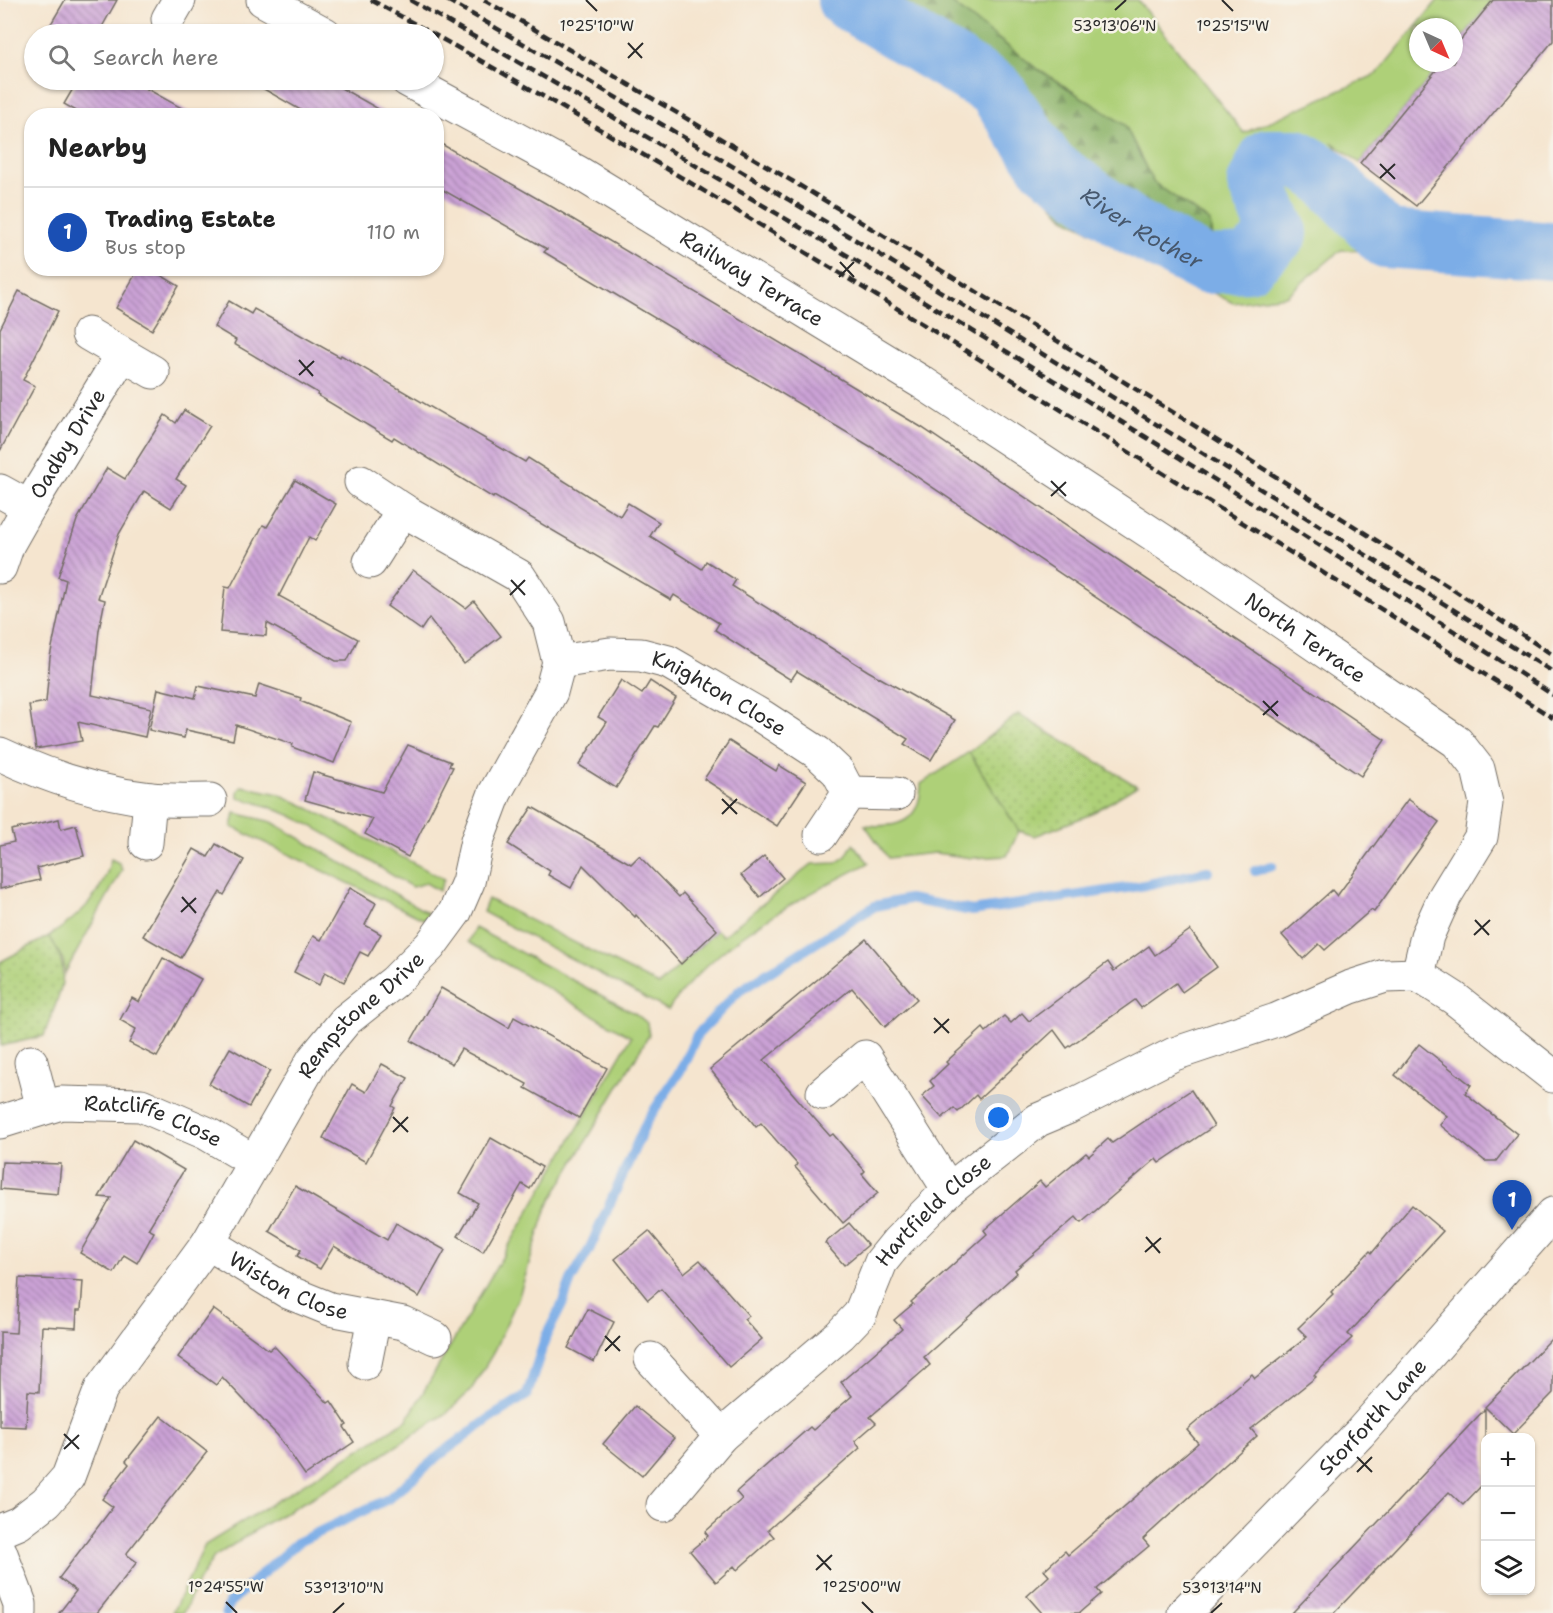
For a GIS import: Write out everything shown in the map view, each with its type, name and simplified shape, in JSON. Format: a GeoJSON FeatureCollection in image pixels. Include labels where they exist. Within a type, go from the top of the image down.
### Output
{"type":"FeatureCollection","features":[{"type":"Feature","properties":{"kind":"street"},"geometry":{"type":"LineString","coordinates":[[263,0],[305,24]]}},
{"type":"Feature","properties":{"kind":"street","name":"Railway Terrace"},"geometry":{"type":"LineString","coordinates":[[425,90],[579,173],[923,383],[1183,554]]}},
{"type":"Feature","properties":{"kind":"street"},"geometry":{"type":"LineString","coordinates":[[88,334],[153,372]]}},
{"type":"Feature","properties":{"kind":"street","name":"Oadby Drive"},"geometry":{"type":"LineString","coordinates":[[0,567],[8,544],[29,507],[122,354]]}},
{"type":"Feature","properties":{"kind":"street"},"geometry":{"type":"LineString","coordinates":[[361,482],[403,510],[519,576],[549,622],[560,662]]}},
{"type":"Feature","properties":{"kind":"street"},"geometry":{"type":"LineString","coordinates":[[0,491],[29,507]]}},
{"type":"Feature","properties":{"kind":"street"},"geometry":{"type":"LineString","coordinates":[[370,562],[403,510]]}},
{"type":"Feature","properties":{"kind":"street","name":"North Terrace"},"geometry":{"type":"LineString","coordinates":[[1183,554],[1457,742],[1478,769],[1486,803],[1481,837],[1445,896],[1427,936],[1418,975]]}},
{"type":"Feature","properties":{"kind":"street","name":"Knighton Close"},"geometry":{"type":"LineString","coordinates":[[560,662],[610,654],[640,655],[668,662],[763,717],[818,753],[838,772],[849,793]]}},
{"type":"Feature","properties":{"kind":"street","name":"Rempstone Drive"},"geometry":{"type":"LineString","coordinates":[[0,1531],[19,1523],[46,1502],[68,1477],[101,1389],[208,1244],[313,1060],[330,1038],[430,946],[455,912],[468,882],[477,841],[495,793],[551,692],[560,662]]}},
{"type":"Feature","properties":{"kind":"street"},"geometry":{"type":"LineString","coordinates":[[0,754],[53,777],[150,799],[210,800]]}},
{"type":"Feature","properties":{"kind":"street"},"geometry":{"type":"LineString","coordinates":[[821,835],[849,793],[896,794]]}},
{"type":"Feature","properties":{"kind":"street"},"geometry":{"type":"LineString","coordinates":[[146,843],[150,799]]}},
{"type":"Feature","properties":{"kind":"street"},"geometry":{"type":"LineString","coordinates":[[1418,975],[1454,998],[1553,1076]]}},
{"type":"Feature","properties":{"kind":"street","name":"Hartfield Close"},"geometry":{"type":"LineString","coordinates":[[663,1505],[721,1436],[840,1335],[860,1314],[881,1262],[949,1190],[1038,1120],[1069,1107],[1174,1054],[1276,1020],[1376,979],[1418,975]]}},
{"type":"Feature","properties":{"kind":"street"},"geometry":{"type":"LineString","coordinates":[[823,1093],[865,1057],[949,1190]]}},
{"type":"Feature","properties":{"kind":"street"},"geometry":{"type":"LineString","coordinates":[[31,1062],[44,1108]]}},
{"type":"Feature","properties":{"kind":"street","name":"Ratcliffe Close"},"geometry":{"type":"LineString","coordinates":[[0,1122],[61,1103],[141,1106],[206,1133],[255,1161]]}},
{"type":"Feature","properties":{"kind":"street","name":"Storforth Lane"},"geometry":{"type":"LineString","coordinates":[[1184,1613],[1359,1434],[1553,1214]]}},
{"type":"Feature","properties":{"kind":"street","name":"Wiston Close"},"geometry":{"type":"LineString","coordinates":[[208,1244],[288,1292],[330,1309],[403,1323],[435,1338]]}},
{"type":"Feature","properties":{"kind":"street","name":"Wiston Close"},"geometry":{"type":"LineString","coordinates":[[365,1363],[374,1318]]}},
{"type":"Feature","properties":{"kind":"street"},"geometry":{"type":"LineString","coordinates":[[651,1359],[721,1436]]}},
{"type":"Feature","properties":{"kind":"street"},"geometry":{"type":"LineString","coordinates":[[0,1551],[20,1604],[20,1613]]}},
{"type":"Feature","properties":{"kind":"green space"},"geometry":{"type":"Polygon","coordinates":[[[832,0],[948,0],[1036,68],[1125,125],[1153,182],[1210,222],[1213,248],[1174,273],[1064,218],[1006,151],[986,106],[841,18],[832,0]]]}},
{"type":"Feature","properties":{"kind":"green space"},"geometry":{"type":"Polygon","coordinates":[[[948,0],[1138,0],[1244,133],[1377,74],[1409,35],[1409,72],[1435,72],[1360,163],[1332,142],[1396,218],[1365,251],[1341,250],[1286,296],[1233,303],[1174,273],[1213,248],[1210,222],[1153,182],[1125,125],[1036,68],[948,0]]]}},
{"type":"Feature","properties":{"kind":"green space"},"geometry":{"type":"Polygon","coordinates":[[[1438,0],[1493,0],[1463,37],[1463,18],[1423,18],[1438,0]]]}},
{"type":"Feature","properties":{"kind":"green space"},"geometry":{"type":"Polygon","coordinates":[[[1018,714],[1137,786],[1089,815],[1035,836],[1019,831],[969,752],[1018,714]]]}},
{"type":"Feature","properties":{"kind":"green space"},"geometry":{"type":"Polygon","coordinates":[[[969,752],[1019,831],[1007,856],[972,858],[935,853],[888,858],[865,825],[897,824],[905,820],[912,815],[916,807],[921,784],[969,752]]]}},
{"type":"Feature","properties":{"kind":"green space"},"geometry":{"type":"Polygon","coordinates":[[[242,786],[279,794],[444,879],[439,891],[426,883],[412,887],[307,824],[262,804],[238,798],[238,791],[242,786]]]}},
{"type":"Feature","properties":{"kind":"green space"},"geometry":{"type":"Polygon","coordinates":[[[235,813],[272,822],[428,913],[425,920],[232,827],[235,813]]]}},
{"type":"Feature","properties":{"kind":"green space"},"geometry":{"type":"Polygon","coordinates":[[[853,844],[869,863],[813,892],[733,943],[687,985],[668,1010],[483,912],[488,899],[659,985],[717,930],[723,936],[812,864],[836,863],[846,856],[853,844]]]}},
{"type":"Feature","properties":{"kind":"green space"},"geometry":{"type":"Polygon","coordinates":[[[111,859],[119,863],[122,870],[65,973],[63,960],[49,936],[80,913],[88,904],[102,884],[111,859]]]}},
{"type":"Feature","properties":{"kind":"green space"},"geometry":{"type":"Polygon","coordinates":[[[475,928],[636,1014],[647,1023],[649,1035],[547,1207],[519,1296],[492,1355],[471,1390],[447,1413],[355,1473],[265,1524],[214,1557],[199,1580],[183,1613],[172,1613],[205,1545],[407,1420],[631,1037],[468,942],[475,928]]]}},
{"type":"Feature","properties":{"kind":"green space"},"geometry":{"type":"Polygon","coordinates":[[[49,936],[57,950],[63,974],[58,997],[44,1036],[1,1046],[0,962],[49,936]]]}},
{"type":"Feature","properties":{"kind":"building"},"geometry":{"type":"Polygon","coordinates":[[[65,0],[117,0],[104,24],[51,24],[65,0]]]}},
{"type":"Feature","properties":{"kind":"building"},"geometry":{"type":"Polygon","coordinates":[[[1493,0],[1553,0],[1553,41],[1416,206],[1360,163],[1435,72],[1463,72],[1463,37],[1493,0]]]}},
{"type":"Feature","properties":{"kind":"building"},"geometry":{"type":"Polygon","coordinates":[[[72,90],[149,90],[182,108],[71,108],[64,104],[72,90]]]}},
{"type":"Feature","properties":{"kind":"building"},"geometry":{"type":"Polygon","coordinates":[[[266,90],[345,90],[377,108],[297,108],[266,90]]]}},
{"type":"Feature","properties":{"kind":"building"},"geometry":{"type":"Polygon","coordinates":[[[444,146],[554,208],[921,427],[1385,740],[1361,776],[883,454],[544,252],[547,249],[444,191],[444,146]]]}},
{"type":"Feature","properties":{"kind":"building"},"geometry":{"type":"Polygon","coordinates":[[[134,276],[162,276],[179,286],[152,330],[116,308],[134,276]]]}},
{"type":"Feature","properties":{"kind":"building"},"geometry":{"type":"Polygon","coordinates":[[[19,291],[58,311],[23,380],[35,386],[0,451],[0,329],[19,291]]]}},
{"type":"Feature","properties":{"kind":"building"},"geometry":{"type":"Polygon","coordinates":[[[229,301],[251,314],[254,309],[340,357],[341,355],[525,462],[528,458],[620,516],[628,503],[659,522],[650,536],[702,569],[706,561],[736,580],[732,586],[868,671],[955,720],[931,760],[904,744],[908,739],[797,671],[791,680],[764,663],[715,630],[719,623],[674,595],[671,600],[494,496],[493,498],[394,437],[392,440],[234,344],[236,340],[214,327],[229,301]]]}},
{"type":"Feature","properties":{"kind":"building"},"geometry":{"type":"Polygon","coordinates":[[[184,410],[210,426],[176,479],[186,485],[171,508],[144,491],[119,534],[98,598],[105,600],[99,630],[92,695],[151,708],[145,737],[78,722],[82,741],[36,749],[29,705],[46,702],[50,657],[66,580],[58,577],[77,520],[107,468],[125,479],[165,415],[176,423],[184,410]]]}},
{"type":"Feature","properties":{"kind":"building"},"geometry":{"type":"Polygon","coordinates":[[[295,480],[336,504],[315,541],[309,537],[279,596],[358,639],[347,661],[336,661],[267,623],[266,636],[220,632],[225,587],[230,588],[263,525],[267,527],[295,480]]]}},
{"type":"Feature","properties":{"kind":"building"},"geometry":{"type":"Polygon","coordinates":[[[413,570],[466,608],[474,601],[501,636],[464,664],[429,618],[421,630],[387,606],[413,570]]]}},
{"type":"Feature","properties":{"kind":"building"},"geometry":{"type":"Polygon","coordinates":[[[621,680],[642,694],[650,681],[676,698],[658,727],[655,726],[616,788],[579,765],[607,722],[598,717],[621,680]]]}},
{"type":"Feature","properties":{"kind":"building"},"geometry":{"type":"Polygon","coordinates":[[[259,684],[301,698],[300,701],[351,722],[334,763],[292,747],[293,744],[236,725],[233,740],[186,730],[184,738],[149,730],[158,689],[195,698],[198,686],[255,698],[259,684]]]}},
{"type":"Feature","properties":{"kind":"building"},"geometry":{"type":"Polygon","coordinates":[[[729,741],[776,771],[779,765],[806,782],[777,826],[704,779],[729,741]]]}},
{"type":"Feature","properties":{"kind":"building"},"geometry":{"type":"Polygon","coordinates":[[[408,745],[451,762],[449,766],[453,767],[408,857],[365,834],[373,819],[305,800],[313,772],[382,792],[408,745]]]}},
{"type":"Feature","properties":{"kind":"building"},"geometry":{"type":"Polygon","coordinates":[[[1408,799],[1439,822],[1374,912],[1371,910],[1325,950],[1319,944],[1303,959],[1282,935],[1332,890],[1337,896],[1408,799]]]}},
{"type":"Feature","properties":{"kind":"building"},"geometry":{"type":"Polygon","coordinates":[[[532,807],[631,864],[639,856],[679,897],[683,893],[717,930],[681,964],[636,915],[635,917],[583,865],[571,888],[548,875],[550,871],[508,844],[532,807]]]}},
{"type":"Feature","properties":{"kind":"building"},"geometry":{"type":"Polygon","coordinates":[[[59,819],[61,829],[76,825],[84,856],[37,868],[40,880],[0,889],[0,845],[14,842],[11,830],[59,819]]]}},
{"type":"Feature","properties":{"kind":"building"},"geometry":{"type":"Polygon","coordinates":[[[216,844],[244,860],[224,895],[220,892],[181,958],[143,936],[194,849],[208,857],[216,844]]]}},
{"type":"Feature","properties":{"kind":"building"},"geometry":{"type":"Polygon","coordinates":[[[764,856],[783,878],[760,897],[741,875],[764,856]]]}},
{"type":"Feature","properties":{"kind":"building"},"geometry":{"type":"Polygon","coordinates":[[[350,888],[376,903],[365,925],[381,934],[368,956],[360,952],[344,982],[325,972],[319,985],[294,972],[313,936],[321,940],[350,888]]]}},
{"type":"Feature","properties":{"kind":"building"},"geometry":{"type":"Polygon","coordinates":[[[1190,930],[1217,967],[1182,992],[1176,983],[1141,1008],[1135,1000],[1067,1048],[1054,1030],[979,1099],[976,1095],[958,1112],[954,1108],[942,1118],[922,1096],[934,1086],[930,1081],[948,1064],[946,1062],[983,1028],[986,1032],[1004,1016],[1011,1023],[1022,1013],[1029,1021],[1108,962],[1114,971],[1149,946],[1155,955],[1190,930]]]}},
{"type":"Feature","properties":{"kind":"building"},"geometry":{"type":"Polygon","coordinates":[[[866,939],[917,999],[885,1027],[852,988],[764,1060],[830,1136],[833,1134],[865,1171],[862,1174],[878,1193],[843,1223],[795,1167],[797,1164],[761,1123],[756,1127],[710,1069],[866,939]]]}},
{"type":"Feature","properties":{"kind":"building"},"geometry":{"type":"Polygon","coordinates":[[[163,958],[201,979],[157,1057],[129,1043],[136,1029],[120,1020],[132,998],[139,1002],[163,958]]]}},
{"type":"Feature","properties":{"kind":"building"},"geometry":{"type":"Polygon","coordinates":[[[441,988],[509,1028],[514,1017],[607,1068],[579,1118],[525,1088],[527,1084],[461,1049],[452,1064],[411,1041],[441,988]]]}},
{"type":"Feature","properties":{"kind":"building"},"geometry":{"type":"Polygon","coordinates":[[[1419,1044],[1471,1085],[1465,1093],[1517,1134],[1496,1161],[1485,1161],[1440,1125],[1447,1116],[1395,1075],[1419,1044]]]}},
{"type":"Feature","properties":{"kind":"building"},"geometry":{"type":"Polygon","coordinates":[[[230,1048],[270,1071],[249,1107],[209,1084],[230,1048]]]}},
{"type":"Feature","properties":{"kind":"building"},"geometry":{"type":"Polygon","coordinates":[[[382,1064],[408,1078],[366,1162],[323,1138],[352,1084],[366,1092],[382,1064]]]}},
{"type":"Feature","properties":{"kind":"building"},"geometry":{"type":"Polygon","coordinates":[[[1191,1090],[1214,1126],[1159,1163],[1156,1159],[1081,1223],[1076,1217],[1015,1270],[1017,1273],[924,1357],[930,1365],[870,1417],[876,1423],[855,1441],[860,1448],[768,1530],[774,1537],[737,1570],[734,1566],[716,1582],[690,1551],[708,1536],[705,1532],[742,1499],[736,1492],[810,1427],[813,1430],[852,1396],[841,1382],[902,1329],[894,1320],[913,1304],[911,1302],[987,1234],[984,1230],[1040,1181],[1045,1187],[1086,1153],[1089,1156],[1108,1139],[1112,1143],[1191,1090]]]}},
{"type":"Feature","properties":{"kind":"building"},"geometry":{"type":"Polygon","coordinates":[[[491,1138],[542,1167],[530,1189],[522,1184],[483,1252],[458,1236],[478,1203],[460,1193],[491,1138]]]}},
{"type":"Feature","properties":{"kind":"building"},"geometry":{"type":"Polygon","coordinates":[[[133,1140],[184,1170],[148,1229],[154,1232],[137,1263],[124,1255],[114,1273],[80,1253],[111,1198],[99,1197],[133,1140]]]}},
{"type":"Feature","properties":{"kind":"building"},"geometry":{"type":"Polygon","coordinates":[[[2,1162],[61,1164],[58,1194],[0,1189],[2,1162]]]}},
{"type":"Feature","properties":{"kind":"building"},"geometry":{"type":"Polygon","coordinates":[[[295,1186],[387,1240],[396,1223],[445,1250],[419,1297],[334,1246],[320,1269],[297,1256],[301,1250],[269,1231],[295,1186]]]}},
{"type":"Feature","properties":{"kind":"building"},"geometry":{"type":"Polygon","coordinates":[[[1412,1205],[1443,1231],[1348,1334],[1352,1338],[1314,1375],[1316,1377],[1251,1429],[1257,1436],[1143,1539],[1149,1546],[1097,1589],[1101,1594],[1079,1613],[1042,1613],[1027,1596],[1049,1576],[1044,1570],[1065,1551],[1068,1555],[1198,1443],[1187,1430],[1252,1374],[1255,1378],[1307,1337],[1298,1328],[1333,1294],[1331,1292],[1370,1251],[1372,1253],[1412,1205]]]}},
{"type":"Feature","properties":{"kind":"building"},"geometry":{"type":"Polygon","coordinates":[[[849,1223],[868,1245],[844,1265],[825,1243],[849,1223]]]}},
{"type":"Feature","properties":{"kind":"building"},"geometry":{"type":"Polygon","coordinates":[[[649,1231],[684,1273],[700,1260],[749,1316],[744,1319],[762,1339],[729,1367],[661,1289],[648,1300],[615,1259],[649,1231]]]}},
{"type":"Feature","properties":{"kind":"building"},"geometry":{"type":"Polygon","coordinates":[[[19,1278],[83,1281],[81,1310],[77,1310],[76,1328],[42,1326],[39,1392],[28,1391],[26,1427],[0,1426],[0,1332],[16,1333],[19,1278]]]}},
{"type":"Feature","properties":{"kind":"building"},"geometry":{"type":"Polygon","coordinates":[[[213,1309],[269,1350],[274,1346],[328,1403],[331,1401],[347,1425],[344,1427],[354,1442],[305,1475],[278,1436],[222,1377],[216,1385],[178,1357],[213,1309]]]}},
{"type":"Feature","properties":{"kind":"building"},"geometry":{"type":"Polygon","coordinates":[[[588,1309],[614,1322],[594,1362],[568,1348],[588,1309]]]}},
{"type":"Feature","properties":{"kind":"building"},"geometry":{"type":"Polygon","coordinates":[[[1553,1337],[1553,1393],[1514,1433],[1485,1407],[1553,1337]]]}},
{"type":"Feature","properties":{"kind":"building"},"geometry":{"type":"Polygon","coordinates":[[[635,1406],[674,1438],[642,1476],[603,1444],[635,1406]]]}},
{"type":"Feature","properties":{"kind":"building"},"geometry":{"type":"Polygon","coordinates":[[[1485,1409],[1485,1433],[1481,1433],[1481,1486],[1463,1505],[1449,1492],[1334,1613],[1292,1613],[1485,1409]]]}},
{"type":"Feature","properties":{"kind":"building"},"geometry":{"type":"Polygon","coordinates":[[[161,1416],[207,1452],[126,1554],[137,1562],[97,1613],[59,1613],[76,1591],[59,1578],[113,1507],[102,1499],[129,1464],[126,1461],[161,1416]]]}},
{"type":"Feature","properties":{"kind":"waterway","name":"River Rother"},"geometry":{"type":"LineString","coordinates":[[846,0],[995,89],[1048,166],[1132,226],[1205,265],[1248,263],[1279,233],[1256,183],[1268,158],[1296,158],[1323,174],[1386,239],[1553,251]]}},
{"type":"Feature","properties":{"kind":"waterway"},"geometry":{"type":"LineString","coordinates":[[1255,871],[1272,866]]}},
{"type":"Feature","properties":{"kind":"waterway"},"geometry":{"type":"LineString","coordinates":[[226,1613],[229,1603],[298,1542],[388,1499],[441,1454],[493,1416],[527,1395],[546,1336],[562,1305],[571,1280],[589,1250],[647,1121],[680,1071],[697,1035],[739,991],[875,906],[909,899],[972,911],[1140,886],[1208,871]]}},
{"type":"Feature","properties":{"kind":"railway"},"geometry":{"type":"LineString","coordinates":[[371,0],[415,24]]}},
{"type":"Feature","properties":{"kind":"railway"},"geometry":{"type":"LineString","coordinates":[[410,0],[555,83],[986,339],[1271,515],[1553,695]]}},
{"type":"Feature","properties":{"kind":"railway"},"geometry":{"type":"LineString","coordinates":[[447,0],[865,246],[1553,672]]}},
{"type":"Feature","properties":{"kind":"railway"},"geometry":{"type":"LineString","coordinates":[[484,0],[889,239],[1157,402],[1422,569],[1553,655]]}},
{"type":"Feature","properties":{"kind":"railway"},"geometry":{"type":"LineString","coordinates":[[444,40],[770,231],[1280,546],[1553,718]]}},
{"type":"Feature","properties":{"kind":"place","name":"Trading Estate"},"geometry":{"type":"Point","coordinates":[1512,1230]}}]}
